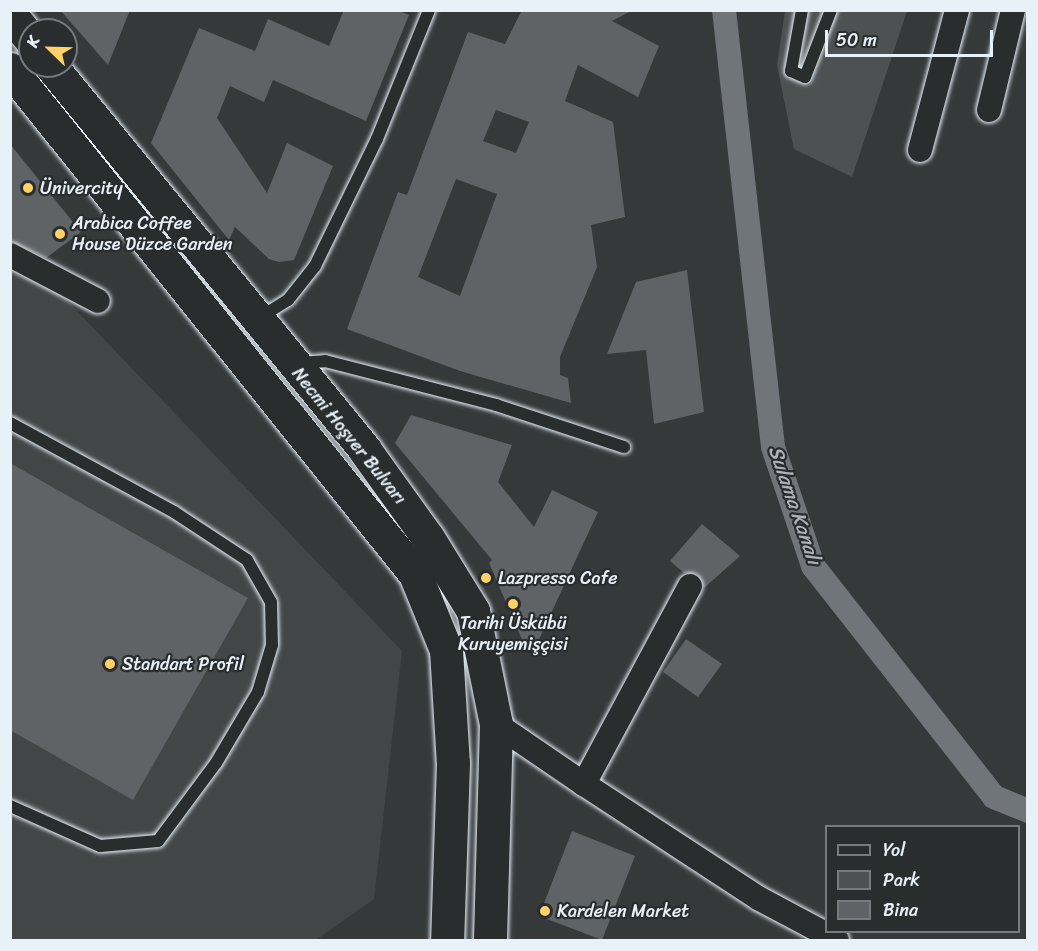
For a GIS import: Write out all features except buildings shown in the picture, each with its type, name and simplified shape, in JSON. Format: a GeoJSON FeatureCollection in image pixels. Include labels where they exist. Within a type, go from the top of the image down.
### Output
{"type":"FeatureCollection","features":[{"type":"Feature","properties":{"kind":"main road","name":"Necmi Hoşver Bulvarı"},"geometry":{"type":"LineString","coordinates":[[10,69],[415,574],[446,650],[453,763],[448,925]]}},
{"type":"Feature","properties":{"kind":"main road","name":"Necmi Hoşver Bulvarı"},"geometry":{"type":"LineString","coordinates":[[61,78],[256,320],[364,449],[428,538],[473,611],[496,724],[490,940]]}},
{"type":"Feature","properties":{"kind":"main road"},"geometry":{"type":"LineString","coordinates":[[428,940],[448,925]]}},
{"type":"Feature","properties":{"kind":"street"},"geometry":{"type":"LineString","coordinates":[[920,150],[957,10]]}},
{"type":"Feature","properties":{"kind":"street"},"geometry":{"type":"LineString","coordinates":[[989,110],[1013,10]]}},
{"type":"Feature","properties":{"kind":"street"},"geometry":{"type":"LineString","coordinates":[[10,255],[98,301]]}},
{"type":"Feature","properties":{"kind":"street"},"geometry":{"type":"LineString","coordinates":[[584,784],[690,586]]}},
{"type":"Feature","properties":{"kind":"street"},"geometry":{"type":"LineString","coordinates":[[496,724],[760,899],[837,940]]}},
{"type":"Feature","properties":{"kind":"lane"},"geometry":{"type":"LineString","coordinates":[[256,320],[288,300],[315,266],[377,139],[429,10]]}},
{"type":"Feature","properties":{"kind":"lane"},"geometry":{"type":"LineString","coordinates":[[802,10],[791,71],[805,77],[831,10]]}},
{"type":"Feature","properties":{"kind":"lane"},"geometry":{"type":"LineString","coordinates":[[292,364],[325,361],[496,405],[624,447]]}},
{"type":"Feature","properties":{"kind":"lane"},"geometry":{"type":"LineString","coordinates":[[10,423],[174,512],[247,560],[271,602],[272,645],[258,692],[216,763],[158,841],[100,846],[10,806]]}},
{"type":"Feature","properties":{"kind":"shaded area","name":"Standart Profil"},"geometry":{"type":"Polygon","coordinates":[[[11,273],[56,289],[402,651],[374,899],[316,940],[11,940],[11,273]]]}},
{"type":"Feature","properties":{"kind":"green space"},"geometry":{"type":"Polygon","coordinates":[[[785,11],[907,11],[852,177],[794,149],[777,65],[785,11]]]}},
{"type":"Feature","properties":{"kind":"waterway","name":"Sulama Kanalı"},"geometry":{"type":"LineString","coordinates":[[724,10],[773,447],[813,566],[994,797],[1028,811]]}},
{"type":"Feature","properties":{"kind":"place","name":"Ünivercity"},"geometry":{"type":"Point","coordinates":[28,188]}},
{"type":"Feature","properties":{"kind":"place","name":"Arabica Coffee House Düzce Garden"},"geometry":{"type":"Point","coordinates":[60,234]}},
{"type":"Feature","properties":{"kind":"place","name":"Lazpresso Cafe"},"geometry":{"type":"Point","coordinates":[486,578]}},
{"type":"Feature","properties":{"kind":"place","name":"Tarihi Üskübü Kuruyemişçisi"},"geometry":{"type":"Point","coordinates":[513,604]}},
{"type":"Feature","properties":{"kind":"place","name":"Standart Profil"},"geometry":{"type":"Point","coordinates":[110,664]}},
{"type":"Feature","properties":{"kind":"place","name":"Kardelen Market"},"geometry":{"type":"Point","coordinates":[545,911]}}]}
